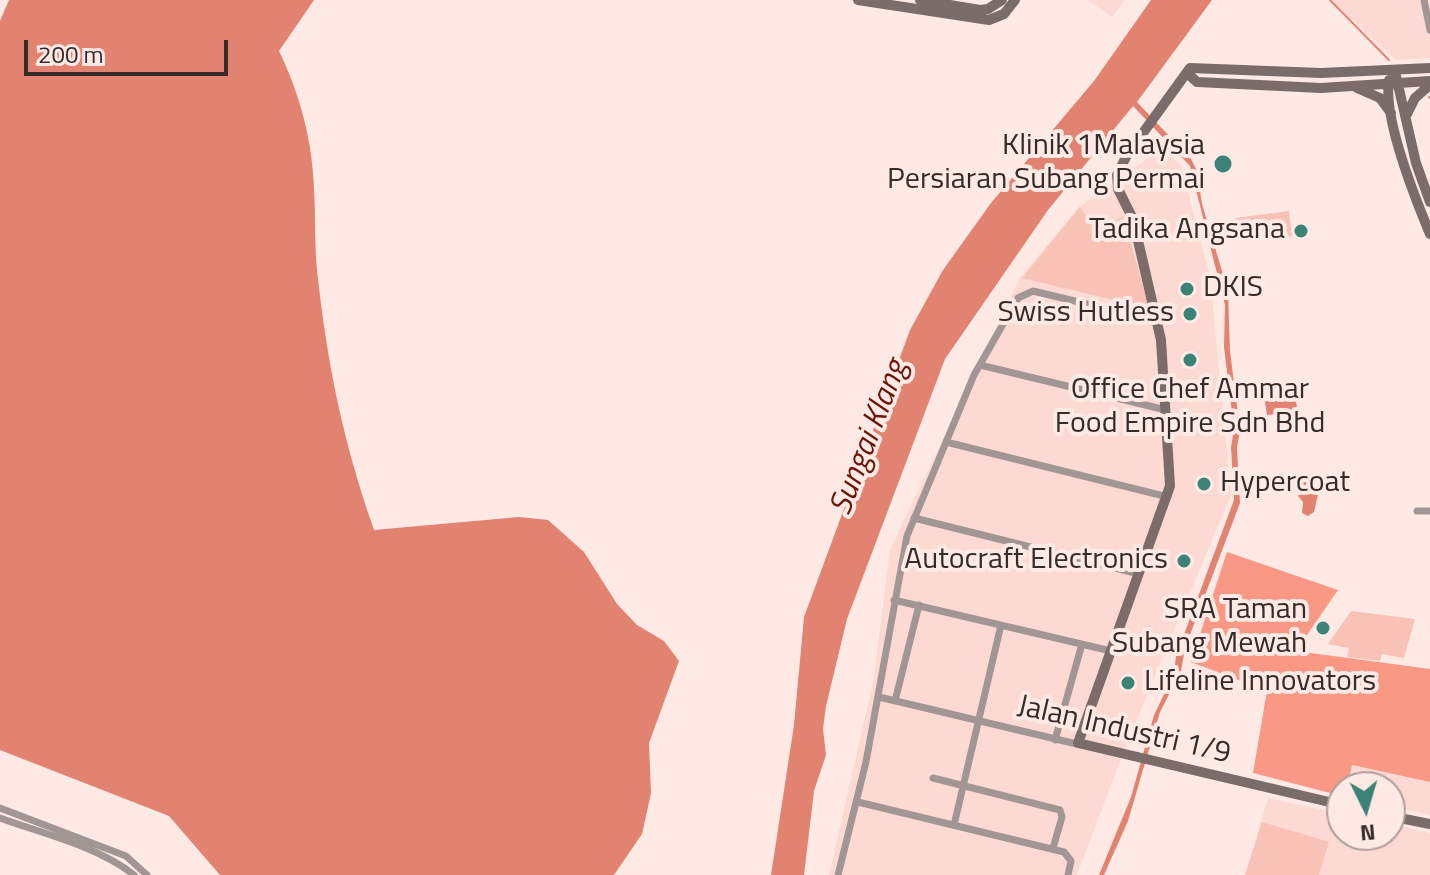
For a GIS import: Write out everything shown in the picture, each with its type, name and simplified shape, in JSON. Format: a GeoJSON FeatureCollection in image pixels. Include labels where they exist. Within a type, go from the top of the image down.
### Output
{"type":"FeatureCollection","features":[{"type":"Feature","properties":{"kind":"street"},"geometry":{"type":"LineString","coordinates":[[858,0],[979,20],[992,14],[1002,0]]}},
{"type":"Feature","properties":{"kind":"street"},"geometry":{"type":"LineString","coordinates":[[920,0],[992,14],[1004,14],[1015,0]]}},
{"type":"Feature","properties":{"kind":"street"},"geometry":{"type":"LineString","coordinates":[[1424,0],[1430,30]]}},
{"type":"Feature","properties":{"kind":"street"},"geometry":{"type":"LineString","coordinates":[[1081,745],[1078,739],[1168,497],[1166,410],[1158,321],[1133,219],[1117,182],[1118,170],[1156,114],[1187,73],[1196,66],[1321,73],[1430,68]]}},
{"type":"Feature","properties":{"kind":"street"},"geometry":{"type":"LineString","coordinates":[[1393,71],[1400,82],[1406,118],[1430,202]]}},
{"type":"Feature","properties":{"kind":"street"},"geometry":{"type":"LineString","coordinates":[[1393,71],[1387,83],[1394,118],[1412,193],[1430,234]]}},
{"type":"Feature","properties":{"kind":"street"},"geometry":{"type":"LineString","coordinates":[[1187,73],[1197,82],[1284,88],[1430,83]]}},
{"type":"Feature","properties":{"kind":"street"},"geometry":{"type":"LineString","coordinates":[[1406,118],[1415,98],[1430,83]]}},
{"type":"Feature","properties":{"kind":"street"},"geometry":{"type":"LineString","coordinates":[[1351,86],[1380,98],[1394,118]]}},
{"type":"Feature","properties":{"kind":"street"},"geometry":{"type":"LineString","coordinates":[[838,875],[858,802],[894,600],[914,518],[980,365],[1018,298],[1033,291],[1158,321]]}},
{"type":"Feature","properties":{"kind":"street"},"geometry":{"type":"LineString","coordinates":[[980,365],[1166,410]]}},
{"type":"Feature","properties":{"kind":"street"},"geometry":{"type":"LineString","coordinates":[[946,442],[1168,497]]}},
{"type":"Feature","properties":{"kind":"street"},"geometry":{"type":"LineString","coordinates":[[1417,511],[1430,511]]}},
{"type":"Feature","properties":{"kind":"street"},"geometry":{"type":"LineString","coordinates":[[914,518],[1139,574]]}},
{"type":"Feature","properties":{"kind":"street"},"geometry":{"type":"LineString","coordinates":[[894,600],[1111,651]]}},
{"type":"Feature","properties":{"kind":"street"},"geometry":{"type":"LineString","coordinates":[[895,701],[919,605]]}},
{"type":"Feature","properties":{"kind":"street"},"geometry":{"type":"LineString","coordinates":[[954,825],[1001,625]]}},
{"type":"Feature","properties":{"kind":"street"},"geometry":{"type":"LineString","coordinates":[[1055,740],[1082,644]]}},
{"type":"Feature","properties":{"kind":"street","name":"Jalan Industri 1/9"},"geometry":{"type":"LineString","coordinates":[[879,697],[1326,801]]}},
{"type":"Feature","properties":{"kind":"street"},"geometry":{"type":"LineString","coordinates":[[933,778],[1060,810],[1062,817],[1053,848]]}},
{"type":"Feature","properties":{"kind":"street"},"geometry":{"type":"LineString","coordinates":[[858,802],[1053,848],[1070,857],[1068,875]]}},
{"type":"Feature","properties":{"kind":"street"},"geometry":{"type":"LineString","coordinates":[[0,808],[126,856],[147,875]]}},
{"type":"Feature","properties":{"kind":"street"},"geometry":{"type":"LineString","coordinates":[[0,818],[100,855],[134,875]]}},
{"type":"Feature","properties":{"kind":"street"},"geometry":{"type":"LineString","coordinates":[[1406,819],[1430,824]]}},
{"type":"Feature","properties":{"kind":"shaded area"},"geometry":{"type":"Polygon","coordinates":[[[9,0],[314,0],[279,51],[297,95],[309,141],[317,270],[326,337],[345,434],[374,530],[519,517],[548,520],[584,552],[617,604],[637,625],[664,641],[679,661],[649,743],[651,793],[642,834],[614,875],[220,875],[169,816],[0,750],[0,21],[9,0]]]}},
{"type":"Feature","properties":{"kind":"shaded area"},"geometry":{"type":"Polygon","coordinates":[[[1087,0],[1125,0],[1112,17],[1087,0]]]}},
{"type":"Feature","properties":{"kind":"shaded area"},"geometry":{"type":"Polygon","coordinates":[[[1151,0],[1212,0],[1137,102],[1191,159],[1197,171],[1202,204],[1228,291],[1230,351],[1240,430],[1237,448],[1240,503],[1185,648],[1181,671],[1160,712],[1128,821],[1104,875],[1099,875],[1131,797],[1154,715],[1174,674],[1176,656],[1234,500],[1231,447],[1234,429],[1224,347],[1225,305],[1190,166],[1133,106],[1048,210],[945,359],[847,619],[826,706],[823,729],[826,755],[814,791],[804,875],[771,875],[794,725],[804,617],[910,330],[943,270],[991,203],[1094,81],[1151,0]]]}},
{"type":"Feature","properties":{"kind":"shaded area"},"geometry":{"type":"Polygon","coordinates":[[[1331,0],[1430,0],[1430,58],[1396,60],[1331,0]]]}},
{"type":"Feature","properties":{"kind":"shaded area"},"geometry":{"type":"Polygon","coordinates":[[[1162,148],[1181,165],[1210,276],[1231,495],[1125,748],[1077,875],[829,875],[873,683],[890,550],[1019,279],[1079,207],[1162,148]]]}},
{"type":"Feature","properties":{"kind":"shaded area"},"geometry":{"type":"Polygon","coordinates":[[[1080,207],[1097,232],[1123,216],[1148,303],[1143,307],[1022,278],[1080,207]]]}},
{"type":"Feature","properties":{"kind":"shaded area"},"geometry":{"type":"Polygon","coordinates":[[[1289,211],[1292,236],[1248,241],[1246,225],[1236,226],[1235,218],[1289,211]]]}},
{"type":"Feature","properties":{"kind":"shaded area"},"geometry":{"type":"Polygon","coordinates":[[[1294,392],[1298,412],[1267,415],[1264,396],[1294,392]]]}},
{"type":"Feature","properties":{"kind":"shaded area"},"geometry":{"type":"Polygon","coordinates":[[[1299,475],[1309,477],[1311,487],[1319,490],[1314,512],[1308,516],[1302,513],[1303,502],[1298,496],[1306,488],[1297,482],[1299,475]]]}},
{"type":"Feature","properties":{"kind":"shaded area"},"geometry":{"type":"Polygon","coordinates":[[[1227,552],[1338,590],[1296,651],[1430,669],[1430,782],[1406,777],[1406,771],[1380,771],[1352,765],[1351,771],[1326,771],[1326,792],[1253,773],[1267,691],[1191,662],[1227,552]]]}},
{"type":"Feature","properties":{"kind":"shaded area"},"geometry":{"type":"Polygon","coordinates":[[[1351,611],[1415,619],[1404,658],[1382,654],[1380,661],[1347,657],[1349,648],[1328,644],[1351,611]]]}},
{"type":"Feature","properties":{"kind":"shaded area"},"geometry":{"type":"Polygon","coordinates":[[[1352,765],[1380,771],[1351,771],[1352,765]]]}},
{"type":"Feature","properties":{"kind":"shaded area"},"geometry":{"type":"Polygon","coordinates":[[[1406,777],[1430,782],[1430,815],[1406,810],[1406,777]]]}},
{"type":"Feature","properties":{"kind":"shaded area"},"geometry":{"type":"Polygon","coordinates":[[[1268,798],[1326,811],[1326,851],[1406,851],[1406,827],[1430,833],[1430,875],[1245,875],[1268,798]]]}},
{"type":"Feature","properties":{"kind":"shaded area"},"geometry":{"type":"Polygon","coordinates":[[[1262,822],[1326,841],[1319,875],[1245,875],[1262,822]]]}},
{"type":"Feature","properties":{"kind":"waterway"},"geometry":{"type":"LineString","coordinates":[[1330,0],[1389,60]]}},
{"type":"Feature","properties":{"kind":"place","name":"Klinik 1Malaysia Persiaran Subang Permai"},"geometry":{"type":"Point","coordinates":[1223,164]}},
{"type":"Feature","properties":{"kind":"place","name":"Tadika Angsana"},"geometry":{"type":"Point","coordinates":[1301,231]}},
{"type":"Feature","properties":{"kind":"place","name":"DKIS"},"geometry":{"type":"Point","coordinates":[1187,289]}},
{"type":"Feature","properties":{"kind":"place","name":"Swiss Hutless"},"geometry":{"type":"Point","coordinates":[1190,314]}},
{"type":"Feature","properties":{"kind":"place","name":"Office Chef Ammar Food Empire Sdn Bhd"},"geometry":{"type":"Point","coordinates":[1190,360]}},
{"type":"Feature","properties":{"kind":"place","name":"Hypercoat"},"geometry":{"type":"Point","coordinates":[1204,484]}},
{"type":"Feature","properties":{"kind":"place","name":"Autocraft Electronics"},"geometry":{"type":"Point","coordinates":[1184,561]}},
{"type":"Feature","properties":{"kind":"place","name":"SRA Taman Subang Mewah"},"geometry":{"type":"Point","coordinates":[1323,628]}},
{"type":"Feature","properties":{"kind":"place","name":"Lifeline Innovators"},"geometry":{"type":"Point","coordinates":[1128,683]}},
{"type":"Feature","properties":{"kind":"water label","name":"Sungai Klang"},"geometry":{"type":"Point","coordinates":[870,438]}}]}
